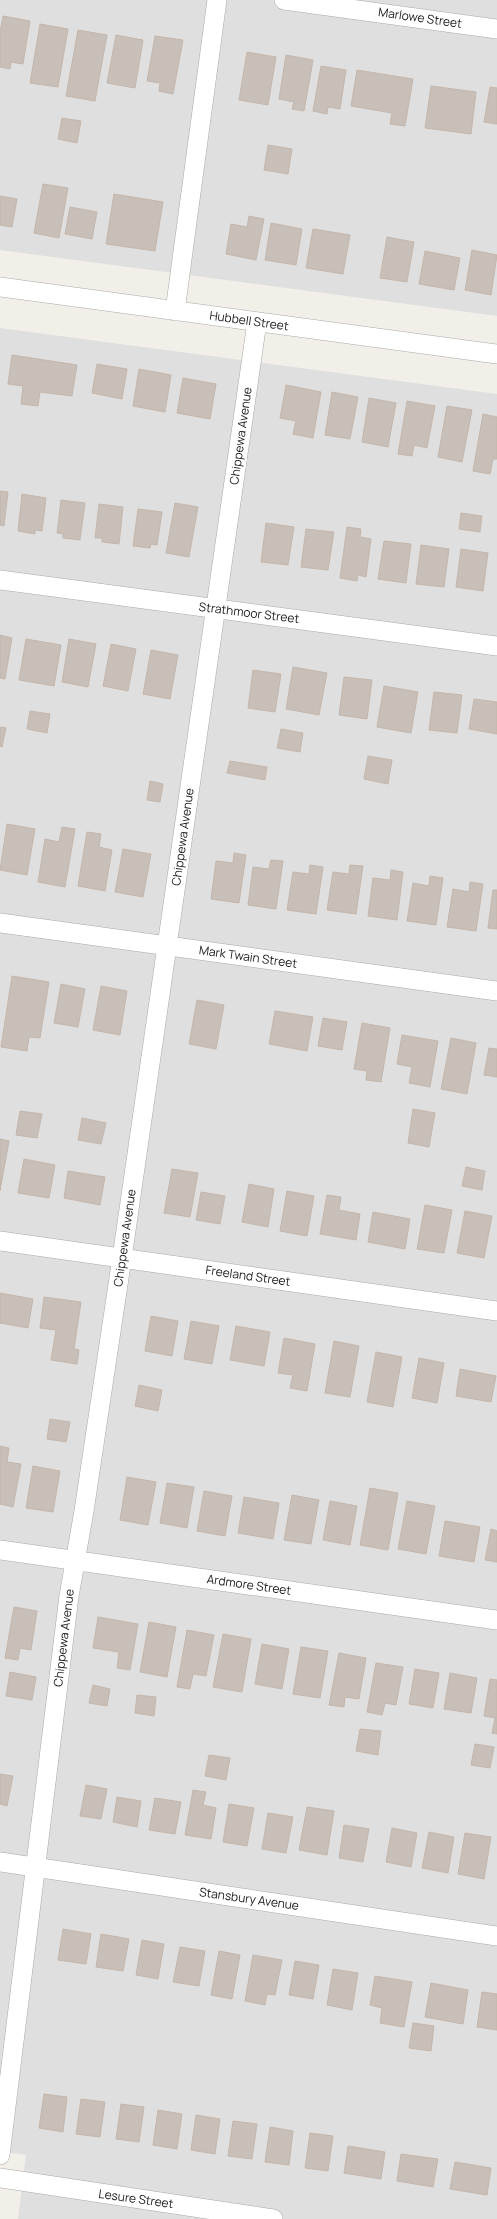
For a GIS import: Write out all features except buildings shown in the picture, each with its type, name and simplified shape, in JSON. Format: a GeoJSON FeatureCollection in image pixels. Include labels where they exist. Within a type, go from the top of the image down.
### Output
{"type":"FeatureCollection","features":[{"type":"Feature","properties":{"kind":"street"},"geometry":{"type":"LineString","coordinates":[[175,311],[217,0]]}},
{"type":"Feature","properties":{"kind":"street","name":"Marlowe Street"},"geometry":{"type":"LineString","coordinates":[[284,0],[497,29]]}},
{"type":"Feature","properties":{"kind":"street","name":"Hubbell Street"},"geometry":{"type":"LineString","coordinates":[[0,287],[497,354]]}},
{"type":"Feature","properties":{"kind":"street","name":"Chippewa Avenue"},"geometry":{"type":"LineString","coordinates":[[0,2155],[69,1596],[122,1258],[257,322]]}},
{"type":"Feature","properties":{"kind":"street","name":"Strathmoor Street"},"geometry":{"type":"LineString","coordinates":[[0,580],[497,646]]}},
{"type":"Feature","properties":{"kind":"street","name":"Mark Twain Street"},"geometry":{"type":"LineString","coordinates":[[0,923],[497,991]]}},
{"type":"Feature","properties":{"kind":"street","name":"Freeland Street"},"geometry":{"type":"LineString","coordinates":[[0,1241],[497,1311]]}},
{"type":"Feature","properties":{"kind":"street","name":"Ardmore Street"},"geometry":{"type":"LineString","coordinates":[[0,1550],[497,1620]]}},
{"type":"Feature","properties":{"kind":"street","name":"Stansbury Avenue"},"geometry":{"type":"LineString","coordinates":[[0,1862],[497,1936]]}},
{"type":"Feature","properties":{"kind":"street","name":"Lesure Street"},"geometry":{"type":"LineString","coordinates":[[0,2178],[273,2219]]}},
{"type":"Feature","properties":{"kind":"shaded area"},"geometry":{"type":"Polygon","coordinates":[[[0,0],[497,0],[497,316],[0,250],[0,0]]]}},
{"type":"Feature","properties":{"kind":"shaded area"},"geometry":{"type":"Polygon","coordinates":[[[0,328],[497,394],[497,2219],[18,2219],[26,2155],[0,2151],[0,328]]]}}]}
